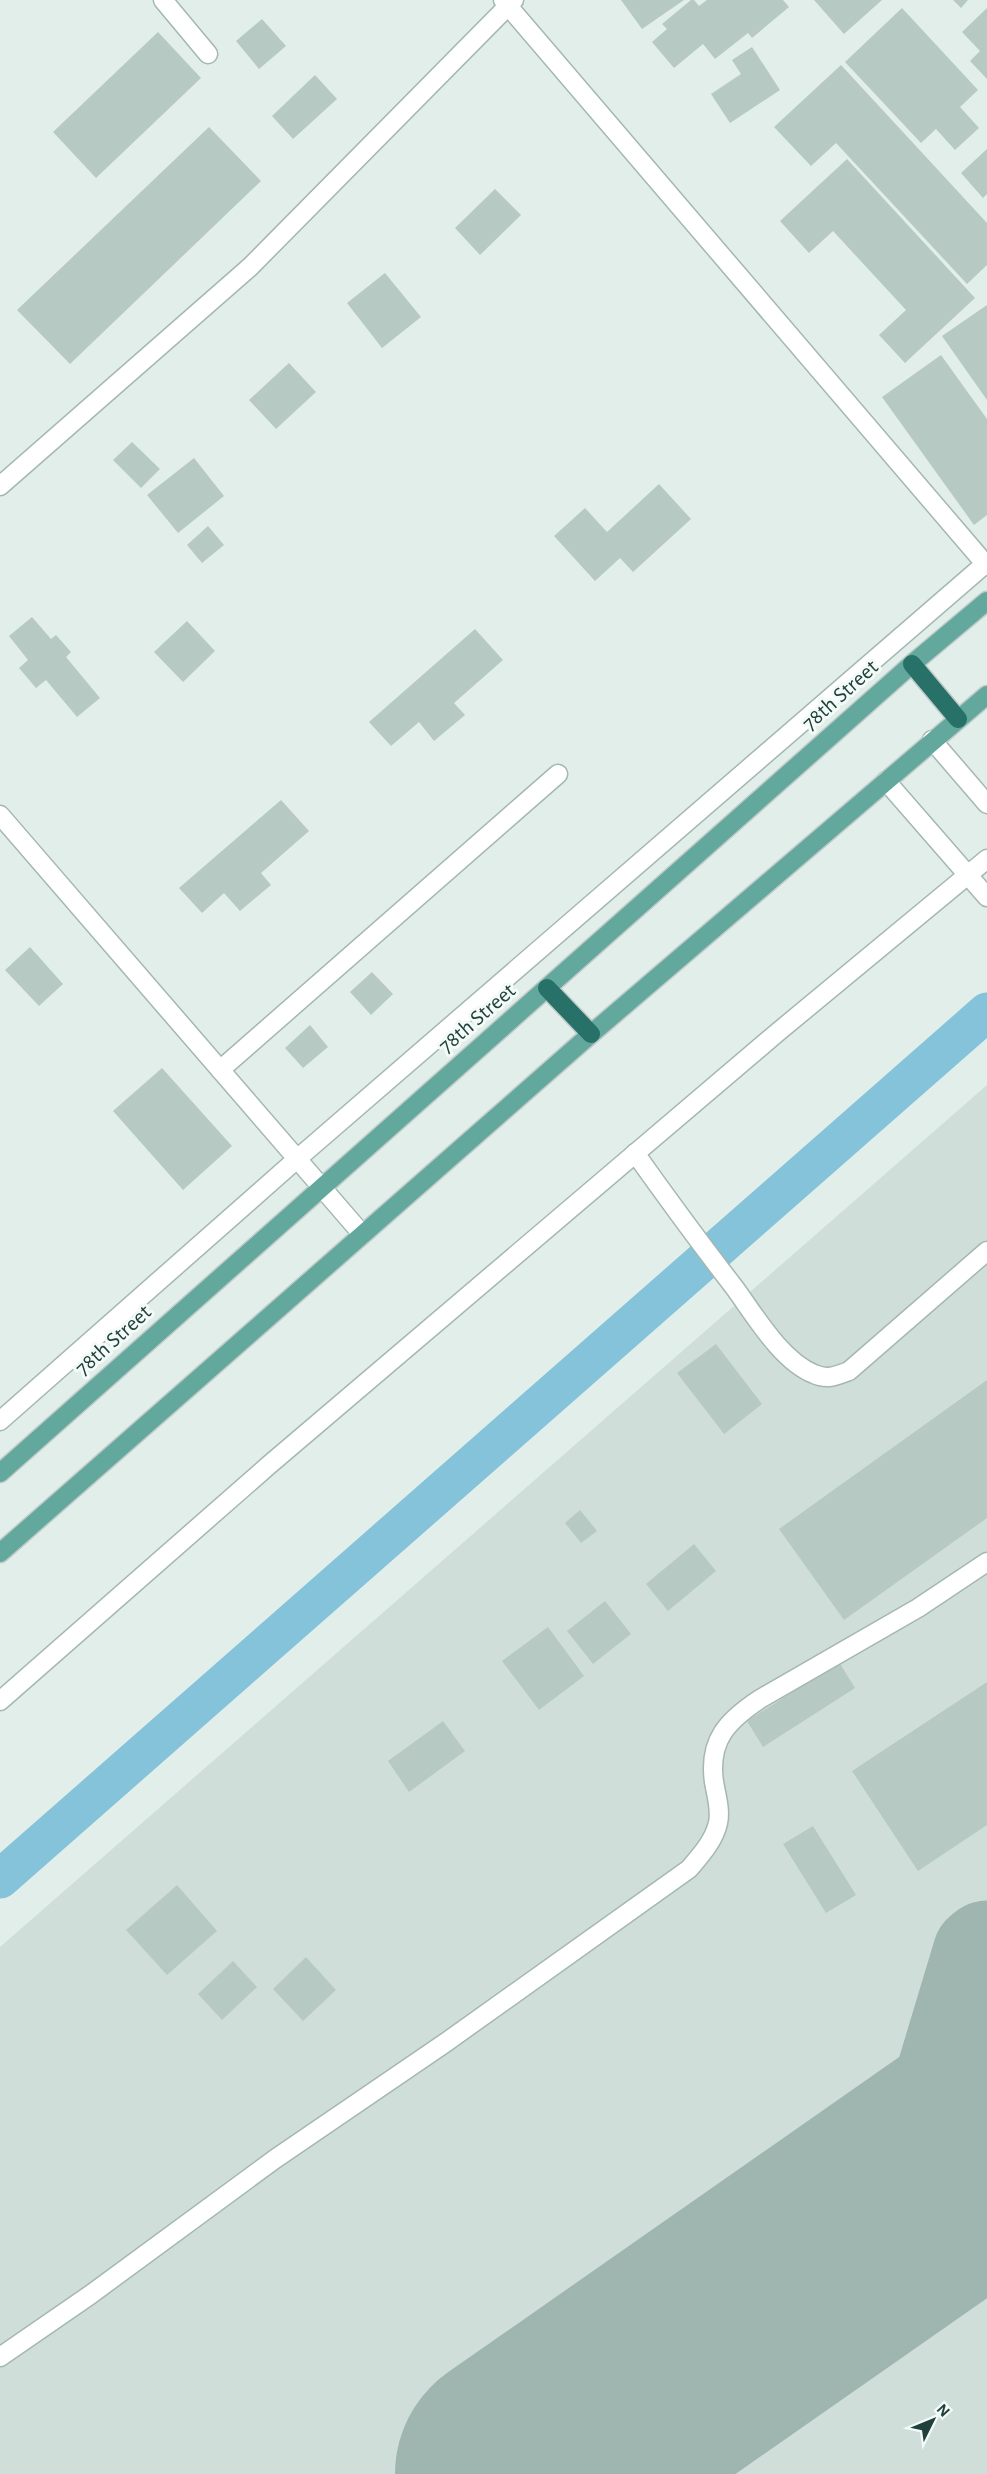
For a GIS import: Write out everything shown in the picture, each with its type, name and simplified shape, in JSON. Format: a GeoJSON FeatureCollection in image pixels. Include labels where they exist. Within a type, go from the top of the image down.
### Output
{"type":"FeatureCollection","features":[{"type":"Feature","properties":{"kind":"highway"},"geometry":{"type":"LineString","coordinates":[[912,664],[958,719]]}},
{"type":"Feature","properties":{"kind":"highway"},"geometry":{"type":"LineString","coordinates":[[547,988],[591,1034]]}},
{"type":"Feature","properties":{"kind":"main road","name":"78th Street"},"geometry":{"type":"LineString","coordinates":[[0,1473],[987,600]]}},
{"type":"Feature","properties":{"kind":"main road"},"geometry":{"type":"LineString","coordinates":[[0,1553],[233,1351],[362,1234],[591,1034],[987,694]]}},
{"type":"Feature","properties":{"kind":"street"},"geometry":{"type":"LineString","coordinates":[[163,0],[208,54]]}},
{"type":"Feature","properties":{"kind":"street"},"geometry":{"type":"LineString","coordinates":[[0,486],[250,267],[508,2],[986,565],[297,1159],[0,1420]]}},
{"type":"Feature","properties":{"kind":"street"},"geometry":{"type":"LineString","coordinates":[[932,740],[987,804]]}},
{"type":"Feature","properties":{"kind":"street"},"geometry":{"type":"LineString","coordinates":[[220,1070],[558,774]]}},
{"type":"Feature","properties":{"kind":"street"},"geometry":{"type":"LineString","coordinates":[[886,781],[987,897]]}},
{"type":"Feature","properties":{"kind":"street"},"geometry":{"type":"LineString","coordinates":[[0,815],[362,1234]]}},
{"type":"Feature","properties":{"kind":"street"},"geometry":{"type":"LineString","coordinates":[[0,1701],[269,1465],[635,1153],[987,860]]}},
{"type":"Feature","properties":{"kind":"street"},"geometry":{"type":"LineString","coordinates":[[635,1153],[758,1320],[792,1360],[813,1374],[831,1378],[849,1371],[987,1251]]}},
{"type":"Feature","properties":{"kind":"street"},"geometry":{"type":"LineString","coordinates":[[0,2357],[90,2295],[275,2159],[445,2043],[689,1869],[710,1843],[719,1822],[713,1760],[717,1742],[725,1726],[760,1699],[918,1608],[987,1562]]}},
{"type":"Feature","properties":{"kind":"shaded area"},"geometry":{"type":"Polygon","coordinates":[[[987,1085],[987,2474],[0,2474],[0,1947],[987,1085]]]}},
{"type":"Feature","properties":{"kind":"building"},"geometry":{"type":"Polygon","coordinates":[[[621,0],[684,0],[642,29],[621,0]]]}},
{"type":"Feature","properties":{"kind":"building"},"geometry":{"type":"Polygon","coordinates":[[[691,0],[699,6],[707,0],[783,0],[789,7],[752,38],[748,33],[715,59],[703,44],[674,68],[652,42],[667,29],[662,24],[691,0]]]}},
{"type":"Feature","properties":{"kind":"building"},"geometry":{"type":"Polygon","coordinates":[[[814,0],[882,0],[844,34],[814,0]]]}},
{"type":"Feature","properties":{"kind":"building"},"geometry":{"type":"Polygon","coordinates":[[[953,0],[968,0],[961,8],[953,0]]]}},
{"type":"Feature","properties":{"kind":"building"},"geometry":{"type":"Polygon","coordinates":[[[902,8],[978,90],[960,107],[979,128],[955,150],[936,129],[921,143],[845,62],[902,8]]]}},
{"type":"Feature","properties":{"kind":"building"},"geometry":{"type":"Polygon","coordinates":[[[987,8],[987,79],[970,61],[980,51],[962,32],[987,8]]]}},
{"type":"Feature","properties":{"kind":"building"},"geometry":{"type":"Polygon","coordinates":[[[262,19],[286,46],[259,69],[236,41],[262,19]]]}},
{"type":"Feature","properties":{"kind":"building"},"geometry":{"type":"Polygon","coordinates":[[[158,32],[201,78],[96,178],[53,132],[158,32]]]}},
{"type":"Feature","properties":{"kind":"building"},"geometry":{"type":"Polygon","coordinates":[[[752,47],[780,90],[730,123],[711,94],[741,74],[732,60],[752,47]]]}},
{"type":"Feature","properties":{"kind":"building"},"geometry":{"type":"Polygon","coordinates":[[[841,65],[987,223],[987,265],[967,284],[836,143],[811,166],[774,127],[841,65]]]}},
{"type":"Feature","properties":{"kind":"building"},"geometry":{"type":"Polygon","coordinates":[[[315,75],[337,99],[293,139],[272,116],[315,75]]]}},
{"type":"Feature","properties":{"kind":"building"},"geometry":{"type":"Polygon","coordinates":[[[209,127],[261,181],[70,364],[17,310],[209,127]]]}},
{"type":"Feature","properties":{"kind":"building"},"geometry":{"type":"Polygon","coordinates":[[[987,149],[987,194],[983,198],[961,173],[987,149]]]}},
{"type":"Feature","properties":{"kind":"building"},"geometry":{"type":"Polygon","coordinates":[[[847,159],[975,298],[905,363],[879,335],[906,310],[833,231],[809,253],[780,221],[847,159]]]}},
{"type":"Feature","properties":{"kind":"building"},"geometry":{"type":"Polygon","coordinates":[[[495,189],[521,215],[480,255],[455,228],[495,189]]]}},
{"type":"Feature","properties":{"kind":"building"},"geometry":{"type":"Polygon","coordinates":[[[385,273],[421,317],[382,348],[347,303],[385,273]]]}},
{"type":"Feature","properties":{"kind":"building"},"geometry":{"type":"Polygon","coordinates":[[[987,305],[987,400],[942,336],[987,305]]]}},
{"type":"Feature","properties":{"kind":"building"},"geometry":{"type":"Polygon","coordinates":[[[941,355],[987,419],[987,515],[974,525],[882,397],[941,355]]]}},
{"type":"Feature","properties":{"kind":"building"},"geometry":{"type":"Polygon","coordinates":[[[289,363],[316,392],[276,429],[249,400],[289,363]]]}},
{"type":"Feature","properties":{"kind":"building"},"geometry":{"type":"Polygon","coordinates":[[[132,442],[160,469],[141,488],[113,460],[132,442]]]}},
{"type":"Feature","properties":{"kind":"building"},"geometry":{"type":"Polygon","coordinates":[[[194,458],[224,496],[178,533],[147,495],[194,458]]]}},
{"type":"Feature","properties":{"kind":"building"},"geometry":{"type":"Polygon","coordinates":[[[659,484],[691,519],[633,572],[620,558],[595,581],[554,536],[585,508],[607,532],[659,484]]]}},
{"type":"Feature","properties":{"kind":"building"},"geometry":{"type":"Polygon","coordinates":[[[208,526],[224,545],[202,563],[187,545],[208,526]]]}},
{"type":"Feature","properties":{"kind":"building"},"geometry":{"type":"Polygon","coordinates":[[[32,617],[51,639],[56,635],[71,652],[66,657],[100,698],[77,717],[46,680],[36,688],[19,668],[28,660],[9,636],[32,617]]]}},
{"type":"Feature","properties":{"kind":"building"},"geometry":{"type":"Polygon","coordinates":[[[187,621],[215,651],[183,682],[154,652],[187,621]]]}},
{"type":"Feature","properties":{"kind":"building"},"geometry":{"type":"Polygon","coordinates":[[[475,629],[503,660],[454,703],[465,715],[434,741],[419,722],[391,746],[369,722],[475,629]]]}},
{"type":"Feature","properties":{"kind":"building"},"geometry":{"type":"Polygon","coordinates":[[[281,800],[309,831],[261,873],[271,885],[240,911],[224,893],[202,913],[179,888],[281,800]]]}},
{"type":"Feature","properties":{"kind":"building"},"geometry":{"type":"Polygon","coordinates":[[[30,947],[63,984],[39,1006],[5,970],[30,947]]]}},
{"type":"Feature","properties":{"kind":"building"},"geometry":{"type":"Polygon","coordinates":[[[372,972],[393,994],[371,1015],[350,992],[372,972]]]}},
{"type":"Feature","properties":{"kind":"building"},"geometry":{"type":"Polygon","coordinates":[[[310,1025],[328,1047],[303,1068],[285,1048],[310,1025]]]}},
{"type":"Feature","properties":{"kind":"building"},"geometry":{"type":"Polygon","coordinates":[[[162,1068],[232,1146],[183,1190],[113,1111],[162,1068]]]}},
{"type":"Feature","properties":{"kind":"building"},"geometry":{"type":"Polygon","coordinates":[[[716,1344],[762,1404],[724,1434],[677,1373],[716,1344]]]}},
{"type":"Feature","properties":{"kind":"building"},"geometry":{"type":"Polygon","coordinates":[[[987,1380],[987,1518],[844,1620],[779,1529],[987,1380]]]}},
{"type":"Feature","properties":{"kind":"building"},"geometry":{"type":"Polygon","coordinates":[[[580,1510],[597,1531],[581,1543],[565,1523],[580,1510]]]}},
{"type":"Feature","properties":{"kind":"building"},"geometry":{"type":"Polygon","coordinates":[[[694,1544],[716,1571],[668,1611],[646,1584],[694,1544]]]}},
{"type":"Feature","properties":{"kind":"building"},"geometry":{"type":"Polygon","coordinates":[[[605,1601],[631,1634],[593,1664],[567,1631],[605,1601]]]}},
{"type":"Feature","properties":{"kind":"building"},"geometry":{"type":"Polygon","coordinates":[[[548,1627],[584,1676],[539,1710],[502,1661],[548,1627]]]}},
{"type":"Feature","properties":{"kind":"building"},"geometry":{"type":"Polygon","coordinates":[[[839,1662],[855,1688],[763,1747],[747,1721],[839,1662]]]}},
{"type":"Feature","properties":{"kind":"building"},"geometry":{"type":"Polygon","coordinates":[[[987,1682],[987,1825],[918,1871],[852,1771],[987,1682]]]}},
{"type":"Feature","properties":{"kind":"building"},"geometry":{"type":"Polygon","coordinates":[[[443,1721],[465,1751],[409,1792],[388,1761],[443,1721]]]}},
{"type":"Feature","properties":{"kind":"building"},"geometry":{"type":"Polygon","coordinates":[[[813,1826],[856,1895],[826,1913],[783,1844],[813,1826]]]}},
{"type":"Feature","properties":{"kind":"building"},"geometry":{"type":"Polygon","coordinates":[[[177,1885],[217,1931],[167,1975],[126,1930],[177,1885]]]}},
{"type":"Feature","properties":{"kind":"building"},"geometry":{"type":"Polygon","coordinates":[[[306,1957],[336,1990],[303,2021],[273,1989],[306,1957]]]}},
{"type":"Feature","properties":{"kind":"building"},"geometry":{"type":"Polygon","coordinates":[[[233,1961],[257,1987],[222,2020],[198,1994],[233,1961]]]}},
{"type":"Feature","properties":{"kind":"waterway"},"geometry":{"type":"LineString","coordinates":[[0,1879],[987,1012]]}},
{"type":"Feature","properties":{"kind":"taxiway"},"geometry":{"type":"LineString","coordinates":[[907,2203],[982,1954],[987,1950]]}},
{"type":"Feature","properties":{"kind":"runway"},"geometry":{"type":"LineString","coordinates":[[519,2474],[987,2147]]}}]}
